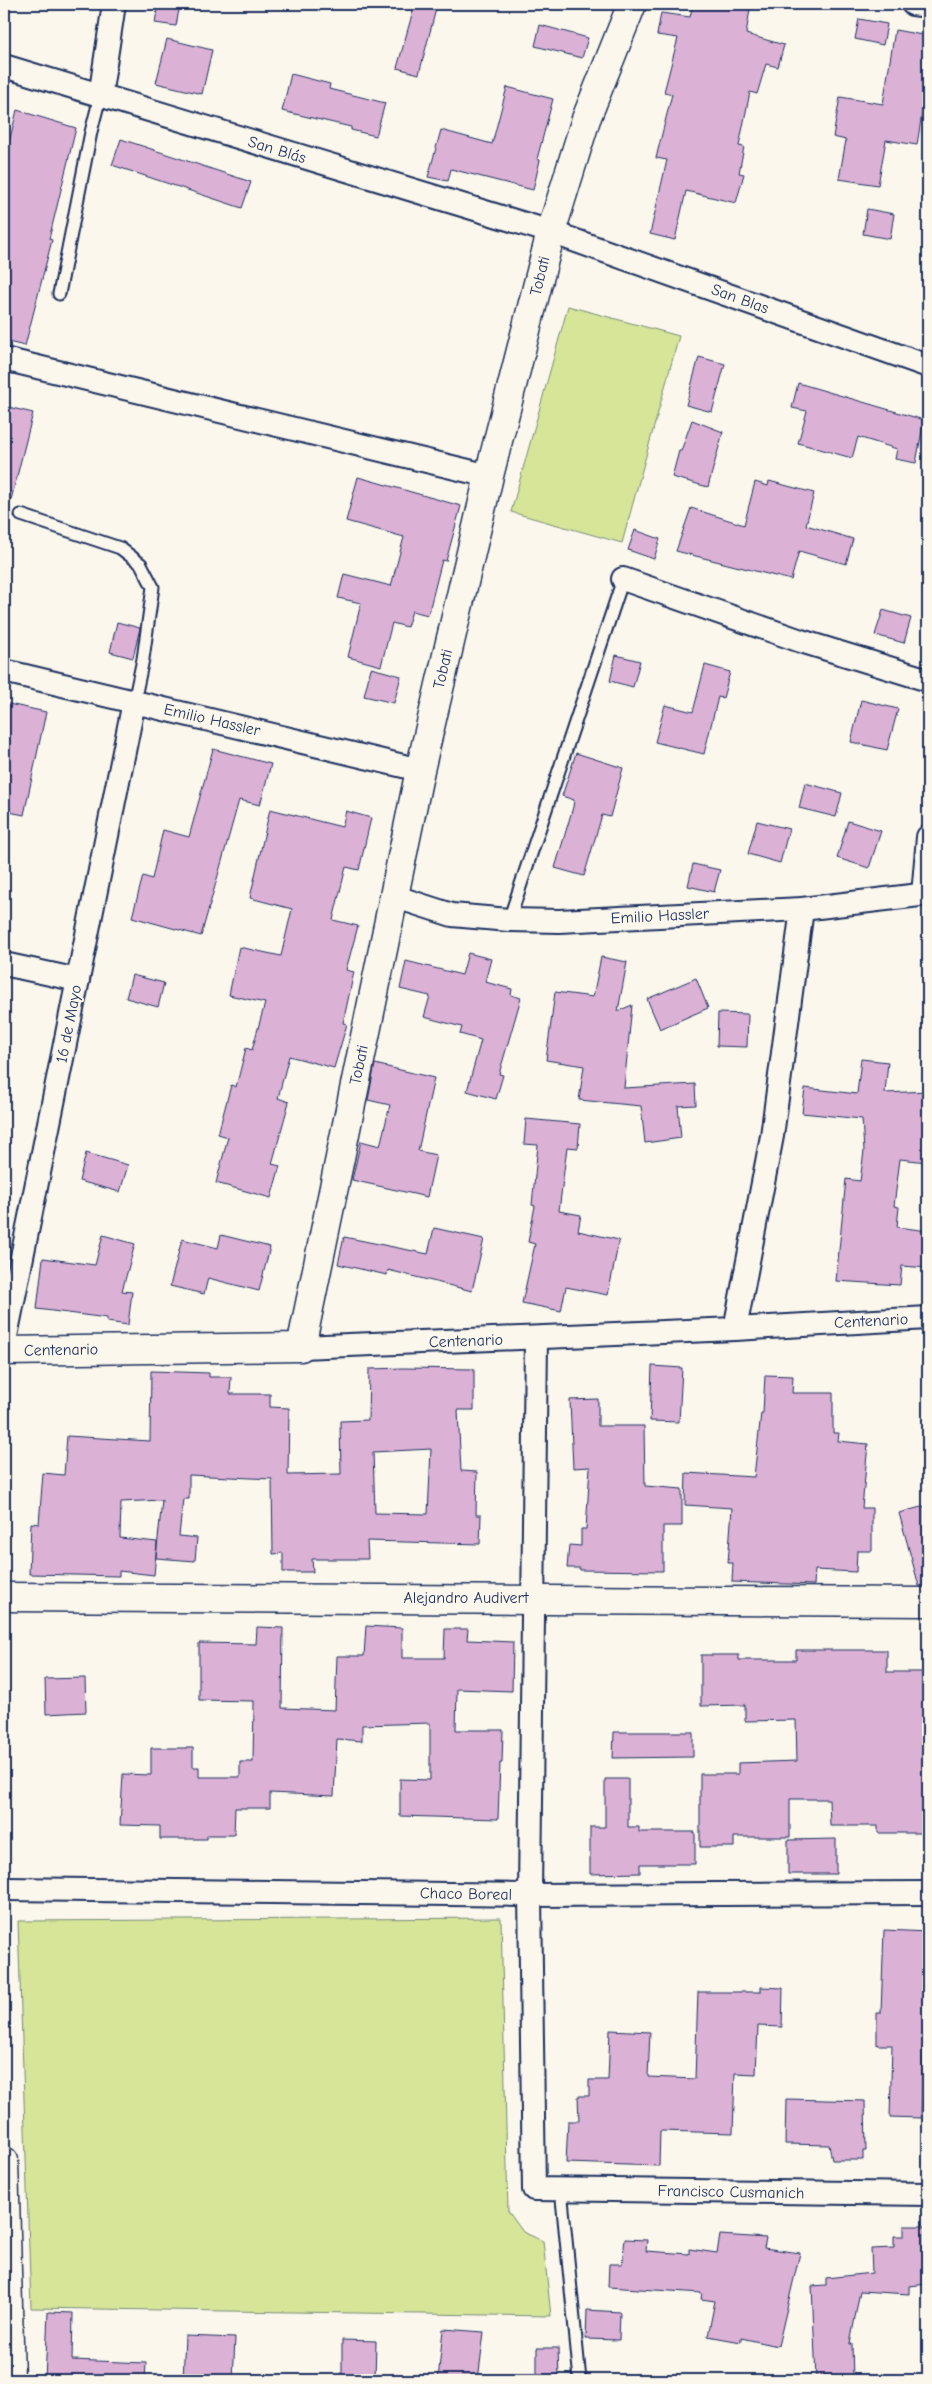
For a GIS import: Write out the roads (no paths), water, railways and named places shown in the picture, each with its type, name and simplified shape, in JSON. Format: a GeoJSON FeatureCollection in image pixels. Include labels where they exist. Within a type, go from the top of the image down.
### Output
{"type":"FeatureCollection","features":[{"type":"Feature","properties":{"kind":"street"},"geometry":{"type":"LineString","coordinates":[[100,97],[114,4]]}},
{"type":"Feature","properties":{"kind":"street","name":"Tobati"},"geometry":{"type":"LineString","coordinates":[[301,1347],[420,770],[489,476],[551,232],[586,119],[632,4]]}},
{"type":"Feature","properties":{"kind":"street"},"geometry":{"type":"LineString","coordinates":[[913,4],[928,6]]}},
{"type":"Feature","properties":{"kind":"street","name":"San Blás"},"geometry":{"type":"LineString","coordinates":[[4,66],[100,97],[551,232]]}},
{"type":"Feature","properties":{"kind":"street","name":"San Blas"},"geometry":{"type":"LineString","coordinates":[[551,232],[928,366]]}},
{"type":"Feature","properties":{"kind":"street"},"geometry":{"type":"LineString","coordinates":[[4,358],[489,476]]}},
{"type":"Feature","properties":{"kind":"street"},"geometry":{"type":"LineString","coordinates":[[623,579],[801,641],[928,680]]}},
{"type":"Feature","properties":{"kind":"street","name":"Emilio Hassler"},"geometry":{"type":"LineString","coordinates":[[4,672],[420,770]]}},
{"type":"Feature","properties":{"kind":"street","name":"16 de Mayo"},"geometry":{"type":"LineString","coordinates":[[4,1346],[134,702]]}},
{"type":"Feature","properties":{"kind":"street"},"geometry":{"type":"LineString","coordinates":[[925,894],[928,837]]}},
{"type":"Feature","properties":{"kind":"street","name":"Emilio Hassler"},"geometry":{"type":"LineString","coordinates":[[393,896],[452,915],[509,920],[559,921],[802,908],[925,894]]}},
{"type":"Feature","properties":{"kind":"street"},"geometry":{"type":"LineString","coordinates":[[735,1329],[772,1136],[802,908]]}},
{"type":"Feature","properties":{"kind":"street"},"geometry":{"type":"LineString","coordinates":[[4,964],[78,980]]}},
{"type":"Feature","properties":{"kind":"street","name":"Centenario"},"geometry":{"type":"LineString","coordinates":[[4,1351],[301,1347],[735,1329],[928,1318]]}},
{"type":"Feature","properties":{"kind":"street"},"geometry":{"type":"LineString","coordinates":[[530,1895],[536,1338]]}},
{"type":"Feature","properties":{"kind":"street","name":"Alejandro Audivert"},"geometry":{"type":"LineString","coordinates":[[4,1597],[533,1598],[928,1602]]}},
{"type":"Feature","properties":{"kind":"street","name":"Chaco Boreal"},"geometry":{"type":"LineString","coordinates":[[4,1889],[530,1895],[928,1893]]}},
{"type":"Feature","properties":{"kind":"street","name":"Francisco Cusmanich"},"geometry":{"type":"LineString","coordinates":[[530,1895],[534,2189],[928,2194]]}},
{"type":"Feature","properties":{"kind":"street"},"geometry":{"type":"LineString","coordinates":[[4,2161],[10,2380]]}},
{"type":"Feature","properties":{"kind":"lane"},"geometry":{"type":"LineString","coordinates":[[59,294],[91,132],[100,97]]}},
{"type":"Feature","properties":{"kind":"lane"},"geometry":{"type":"LineString","coordinates":[[21,515],[120,548],[141,564],[153,587],[143,659],[134,702]]}},
{"type":"Feature","properties":{"kind":"lane"},"geometry":{"type":"LineString","coordinates":[[509,920],[623,579]]}},
{"type":"Feature","properties":{"kind":"lane"},"geometry":{"type":"LineString","coordinates":[[561,2189],[580,2380]]}}]}
